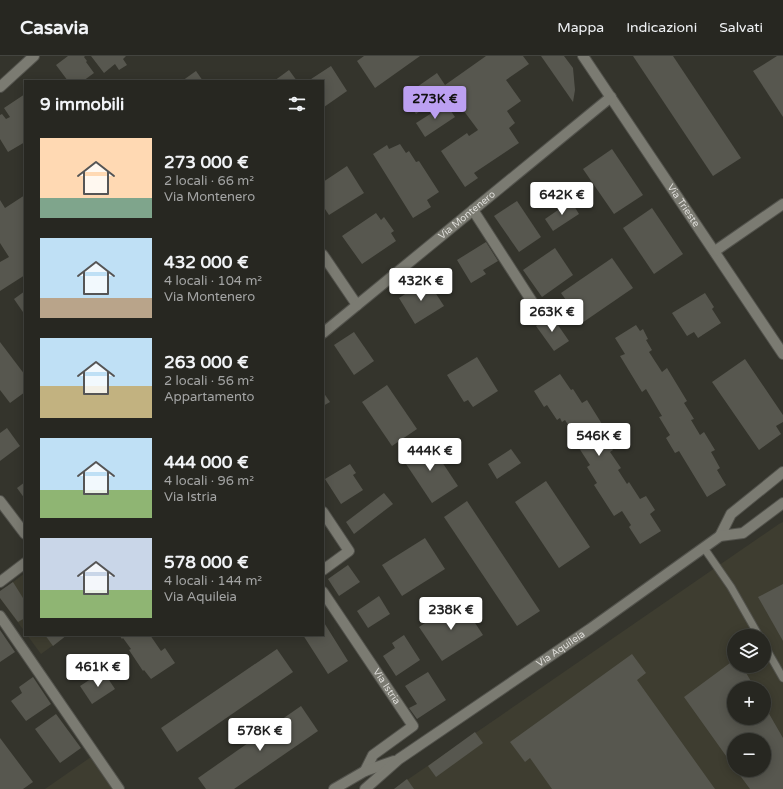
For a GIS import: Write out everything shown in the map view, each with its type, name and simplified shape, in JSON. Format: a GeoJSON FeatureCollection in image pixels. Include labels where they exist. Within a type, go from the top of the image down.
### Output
{"type":"FeatureCollection","features":[{"type":"Feature","properties":{"kind":"street"},"geometry":{"type":"LineString","coordinates":[[0,87],[34,56]]}},
{"type":"Feature","properties":{"kind":"street","name":"Via Trieste"},"geometry":{"type":"LineString","coordinates":[[583,56],[783,354]]}},
{"type":"Feature","properties":{"kind":"street","name":"Via Montenero"},"geometry":{"type":"LineString","coordinates":[[324,332],[611,97]]}},
{"type":"Feature","properties":{"kind":"street"},"geometry":{"type":"LineString","coordinates":[[715,251],[783,204]]}},
{"type":"Feature","properties":{"kind":"street"},"geometry":{"type":"LineString","coordinates":[[473,210],[542,317]]}},
{"type":"Feature","properties":{"kind":"street"},"geometry":{"type":"LineString","coordinates":[[324,256],[357,305]]}},
{"type":"Feature","properties":{"kind":"street","name":"Via Aquileia"},"geometry":{"type":"LineString","coordinates":[[364,789],[399,760],[590,629],[720,536],[731,514],[783,472]]}},
{"type":"Feature","properties":{"kind":"street"},"geometry":{"type":"LineString","coordinates":[[0,501],[24,533]]}},
{"type":"Feature","properties":{"kind":"street","name":"Via Aquileia"},"geometry":{"type":"LineString","coordinates":[[720,536],[743,533],[783,503]]}},
{"type":"Feature","properties":{"kind":"street"},"geometry":{"type":"LineString","coordinates":[[324,514],[349,551],[324,569]]}},
{"type":"Feature","properties":{"kind":"street"},"geometry":{"type":"LineString","coordinates":[[0,582],[24,564]]}},
{"type":"Feature","properties":{"kind":"street","name":"Via Istria"},"geometry":{"type":"LineString","coordinates":[[324,593],[413,726],[373,755],[365,771]]}},
{"type":"Feature","properties":{"kind":"street"},"geometry":{"type":"LineString","coordinates":[[0,616],[120,789]]}},
{"type":"Feature","properties":{"kind":"street","name":"Via Aquileia"},"geometry":{"type":"LineString","coordinates":[[334,789],[365,771],[399,760]]}},
{"type":"Feature","properties":{"kind":"lane"},"geometry":{"type":"LineString","coordinates":[[704,548],[731,587],[755,629]]}},
{"type":"Feature","properties":{"kind":"lane"},"geometry":{"type":"LineString","coordinates":[[771,657],[783,678]]}},
{"type":"Feature","properties":{"kind":"shaded area"},"geometry":{"type":"Polygon","coordinates":[[[783,522],[783,789],[394,789],[779,524],[783,522]]]}},
{"type":"Feature","properties":{"kind":"shaded area"},"geometry":{"type":"Polygon","coordinates":[[[24,574],[24,631],[0,598],[0,592],[24,574]]]}},
{"type":"Feature","properties":{"kind":"shaded area"},"geometry":{"type":"Polygon","coordinates":[[[28,636],[66,636],[41,654],[28,636]]]}},
{"type":"Feature","properties":{"kind":"shaded area"},"geometry":{"type":"Polygon","coordinates":[[[91,757],[112,789],[45,789],[91,757]]]}},
{"type":"Feature","properties":{"kind":"building"},"geometry":{"type":"Polygon","coordinates":[[[68,56],[85,56],[86,62],[94,73],[84,80],[67,80],[56,65],[68,56]]]}},
{"type":"Feature","properties":{"kind":"building"},"geometry":{"type":"Polygon","coordinates":[[[91,56],[126,56],[123,59],[127,65],[119,70],[115,64],[104,73],[91,56]]]}},
{"type":"Feature","properties":{"kind":"building"},"geometry":{"type":"Polygon","coordinates":[[[364,56],[420,56],[375,88],[357,61],[364,56]]]}},
{"type":"Feature","properties":{"kind":"building"},"geometry":{"type":"Polygon","coordinates":[[[486,56],[523,56],[529,64],[506,80],[521,101],[507,111],[515,123],[509,128],[519,143],[474,173],[478,178],[465,187],[441,151],[467,133],[469,136],[478,130],[449,91],[416,114],[404,96],[437,73],[445,85],[486,56]]]}},
{"type":"Feature","properties":{"kind":"building"},"geometry":{"type":"Polygon","coordinates":[[[541,56],[564,56],[573,68],[575,90],[573,102],[541,56]]]}},
{"type":"Feature","properties":{"kind":"building"},"geometry":{"type":"Polygon","coordinates":[[[633,56],[673,56],[741,158],[713,176],[633,56]]]}},
{"type":"Feature","properties":{"kind":"building"},"geometry":{"type":"Polygon","coordinates":[[[777,56],[783,56],[783,117],[753,71],[777,56]]]}},
{"type":"Feature","properties":{"kind":"building"},"geometry":{"type":"Polygon","coordinates":[[[331,66],[347,91],[324,107],[324,80],[310,80],[331,66]]]}},
{"type":"Feature","properties":{"kind":"building"},"geometry":{"type":"Polygon","coordinates":[[[289,70],[296,80],[275,80],[289,70]]]}},
{"type":"Feature","properties":{"kind":"building"},"geometry":{"type":"Polygon","coordinates":[[[196,71],[202,80],[183,80],[196,71]]]}},
{"type":"Feature","properties":{"kind":"building"},"geometry":{"type":"Polygon","coordinates":[[[24,95],[24,143],[8,152],[0,139],[0,115],[2,114],[6,119],[10,117],[4,108],[24,95]]]}},
{"type":"Feature","properties":{"kind":"building"},"geometry":{"type":"Polygon","coordinates":[[[446,104],[455,117],[425,137],[416,123],[446,104]]]}},
{"type":"Feature","properties":{"kind":"building"},"geometry":{"type":"Polygon","coordinates":[[[400,144],[406,153],[409,151],[416,162],[419,161],[439,192],[427,200],[431,207],[413,218],[373,154],[387,145],[389,149],[400,144]]]}},
{"type":"Feature","properties":{"kind":"building"},"geometry":{"type":"Polygon","coordinates":[[[612,149],[643,195],[614,214],[583,169],[612,149]]]}},
{"type":"Feature","properties":{"kind":"building"},"geometry":{"type":"Polygon","coordinates":[[[347,166],[364,193],[329,215],[324,208],[324,181],[347,166]]]}},
{"type":"Feature","properties":{"kind":"building"},"geometry":{"type":"Polygon","coordinates":[[[24,196],[24,276],[0,291],[0,262],[9,257],[0,243],[0,200],[5,208],[24,196]]]}},
{"type":"Feature","properties":{"kind":"building"},"geometry":{"type":"Polygon","coordinates":[[[517,201],[541,237],[519,252],[494,216],[517,201]]]}},
{"type":"Feature","properties":{"kind":"building"},"geometry":{"type":"Polygon","coordinates":[[[571,201],[579,214],[553,231],[545,219],[571,201]]]}},
{"type":"Feature","properties":{"kind":"building"},"geometry":{"type":"Polygon","coordinates":[[[652,208],[683,254],[654,274],[623,228],[652,208]]]}},
{"type":"Feature","properties":{"kind":"building"},"geometry":{"type":"Polygon","coordinates":[[[376,213],[381,220],[384,217],[394,231],[391,233],[396,241],[362,264],[342,236],[376,213]]]}},
{"type":"Feature","properties":{"kind":"building"},"geometry":{"type":"Polygon","coordinates":[[[486,242],[498,261],[483,270],[486,274],[471,283],[457,260],[486,242]]]}},
{"type":"Feature","properties":{"kind":"building"},"geometry":{"type":"Polygon","coordinates":[[[555,248],[573,275],[542,297],[523,270],[555,248]]]}},
{"type":"Feature","properties":{"kind":"building"},"geometry":{"type":"Polygon","coordinates":[[[612,258],[633,288],[582,323],[561,293],[612,258]]]}},
{"type":"Feature","properties":{"kind":"building"},"geometry":{"type":"Polygon","coordinates":[[[427,280],[444,306],[415,324],[399,298],[427,280]]]}},
{"type":"Feature","properties":{"kind":"building"},"geometry":{"type":"Polygon","coordinates":[[[24,292],[24,314],[14,299],[24,292]]]}},
{"type":"Feature","properties":{"kind":"building"},"geometry":{"type":"Polygon","coordinates":[[[705,293],[714,307],[712,309],[721,323],[698,338],[694,332],[687,336],[672,313],[705,293]]]}},
{"type":"Feature","properties":{"kind":"building"},"geometry":{"type":"Polygon","coordinates":[[[551,315],[569,341],[554,351],[536,326],[551,315]]]}},
{"type":"Feature","properties":{"kind":"building"},"geometry":{"type":"Polygon","coordinates":[[[636,325],[640,331],[643,329],[648,339],[646,340],[652,350],[649,352],[662,372],[667,368],[687,401],[684,403],[694,419],[691,420],[700,435],[704,432],[715,450],[711,452],[720,468],[717,470],[726,485],[707,497],[679,451],[675,453],[666,438],[670,435],[659,417],[662,416],[646,389],[642,392],[620,356],[625,354],[615,338],[636,325]]]}},
{"type":"Feature","properties":{"kind":"building"},"geometry":{"type":"Polygon","coordinates":[[[354,332],[374,361],[354,375],[334,345],[354,332]]]}},
{"type":"Feature","properties":{"kind":"building"},"geometry":{"type":"Polygon","coordinates":[[[0,342],[24,374],[24,393],[10,403],[0,390],[0,342]]]}},
{"type":"Feature","properties":{"kind":"building"},"geometry":{"type":"Polygon","coordinates":[[[477,357],[498,391],[473,407],[468,400],[464,402],[447,375],[477,357]]]}},
{"type":"Feature","properties":{"kind":"building"},"geometry":{"type":"Polygon","coordinates":[[[745,359],[783,415],[783,422],[776,426],[781,434],[759,450],[712,382],[745,359]]]}},
{"type":"Feature","properties":{"kind":"building"},"geometry":{"type":"Polygon","coordinates":[[[560,374],[571,390],[573,389],[582,403],[587,400],[607,432],[603,435],[613,450],[610,452],[621,468],[618,470],[627,484],[629,482],[640,499],[646,496],[655,510],[650,514],[661,531],[640,544],[629,527],[631,525],[622,511],[614,516],[594,485],[597,483],[587,467],[590,465],[579,448],[582,447],[565,420],[562,422],[560,418],[557,420],[547,405],[544,407],[534,391],[560,374]]]}},
{"type":"Feature","properties":{"kind":"building"},"geometry":{"type":"Polygon","coordinates":[[[387,385],[417,429],[392,446],[362,402],[387,385]]]}},
{"type":"Feature","properties":{"kind":"building"},"geometry":{"type":"Polygon","coordinates":[[[324,393],[330,402],[324,405],[324,393]]]}},
{"type":"Feature","properties":{"kind":"building"},"geometry":{"type":"Polygon","coordinates":[[[7,428],[20,446],[0,461],[0,433],[7,428]]]}},
{"type":"Feature","properties":{"kind":"building"},"geometry":{"type":"Polygon","coordinates":[[[428,441],[458,486],[432,503],[402,458],[428,441]]]}},
{"type":"Feature","properties":{"kind":"building"},"geometry":{"type":"Polygon","coordinates":[[[511,449],[521,463],[497,479],[488,464],[511,449]]]}},
{"type":"Feature","properties":{"kind":"building"},"geometry":{"type":"Polygon","coordinates":[[[350,464],[356,473],[353,475],[363,490],[341,504],[325,479],[350,464]]]}},
{"type":"Feature","properties":{"kind":"building"},"geometry":{"type":"Polygon","coordinates":[[[546,481],[590,547],[559,568],[515,502],[546,481]]]}},
{"type":"Feature","properties":{"kind":"building"},"geometry":{"type":"Polygon","coordinates":[[[24,483],[24,498],[17,488],[24,483]]]}},
{"type":"Feature","properties":{"kind":"building"},"geometry":{"type":"Polygon","coordinates":[[[384,493],[393,504],[354,534],[346,522],[384,493]]]}},
{"type":"Feature","properties":{"kind":"building"},"geometry":{"type":"Polygon","coordinates":[[[467,501],[540,611],[517,626],[444,517],[467,501]]]}},
{"type":"Feature","properties":{"kind":"building"},"geometry":{"type":"Polygon","coordinates":[[[425,538],[445,569],[402,596],[382,565],[425,538]]]}},
{"type":"Feature","properties":{"kind":"building"},"geometry":{"type":"Polygon","coordinates":[[[348,565],[360,582],[339,596],[328,579],[348,565]]]}},
{"type":"Feature","properties":{"kind":"building"},"geometry":{"type":"Polygon","coordinates":[[[13,582],[24,598],[24,619],[18,622],[0,598],[0,591],[13,582]]]}},
{"type":"Feature","properties":{"kind":"building"},"geometry":{"type":"Polygon","coordinates":[[[783,584],[783,641],[758,597],[783,584]]]}},
{"type":"Feature","properties":{"kind":"building"},"geometry":{"type":"Polygon","coordinates":[[[379,596],[390,614],[368,628],[357,611],[379,596]]]}},
{"type":"Feature","properties":{"kind":"building"},"geometry":{"type":"Polygon","coordinates":[[[460,600],[483,635],[442,661],[419,627],[460,600]]]}},
{"type":"Feature","properties":{"kind":"building"},"geometry":{"type":"Polygon","coordinates":[[[324,623],[348,661],[328,674],[304,636],[324,636],[324,623]]]}},
{"type":"Feature","properties":{"kind":"building"},"geometry":{"type":"Polygon","coordinates":[[[0,630],[15,652],[0,662],[0,630]]]}},
{"type":"Feature","properties":{"kind":"building"},"geometry":{"type":"Polygon","coordinates":[[[404,635],[420,660],[396,676],[383,656],[395,648],[392,643],[404,635]]]}},
{"type":"Feature","properties":{"kind":"building"},"geometry":{"type":"Polygon","coordinates":[[[46,636],[66,636],[53,646],[46,636]]]}},
{"type":"Feature","properties":{"kind":"building"},"geometry":{"type":"Polygon","coordinates":[[[120,636],[151,636],[161,651],[165,648],[175,663],[151,679],[144,670],[143,671],[129,650],[131,649],[123,638],[122,639],[120,636]]]}},
{"type":"Feature","properties":{"kind":"building"},"geometry":{"type":"Polygon","coordinates":[[[277,649],[293,672],[177,752],[161,728],[277,649]]]}},
{"type":"Feature","properties":{"kind":"building"},"geometry":{"type":"Polygon","coordinates":[[[632,654],[646,673],[637,680],[715,789],[552,789],[530,758],[525,762],[510,742],[632,654]]]}},
{"type":"Feature","properties":{"kind":"building"},"geometry":{"type":"Polygon","coordinates":[[[727,665],[727,673],[746,673],[751,681],[727,681],[727,725],[771,725],[771,717],[783,738],[783,789],[750,789],[741,777],[771,777],[771,733],[727,733],[727,757],[684,697],[727,665]]]}},
{"type":"Feature","properties":{"kind":"building"},"geometry":{"type":"Polygon","coordinates":[[[103,671],[115,689],[92,704],[80,686],[103,671]]]}},
{"type":"Feature","properties":{"kind":"building"},"geometry":{"type":"Polygon","coordinates":[[[428,672],[446,700],[417,719],[409,708],[417,704],[405,686],[428,672]]]}},
{"type":"Feature","properties":{"kind":"building"},"geometry":{"type":"Polygon","coordinates":[[[33,677],[51,704],[26,721],[11,701],[22,693],[19,687],[33,677]]]}},
{"type":"Feature","properties":{"kind":"building"},"geometry":{"type":"Polygon","coordinates":[[[301,706],[318,731],[234,789],[206,789],[198,778],[301,706]]]}},
{"type":"Feature","properties":{"kind":"building"},"geometry":{"type":"Polygon","coordinates":[[[56,714],[81,748],[60,763],[35,729],[56,714]]]}},
{"type":"Feature","properties":{"kind":"building"},"geometry":{"type":"Polygon","coordinates":[[[475,732],[483,743],[436,777],[428,766],[475,732]]]}},
{"type":"Feature","properties":{"kind":"building"},"geometry":{"type":"Polygon","coordinates":[[[0,738],[33,782],[23,789],[0,789],[0,738]]]}},
{"type":"Feature","properties":{"kind":"building"},"geometry":{"type":"Polygon","coordinates":[[[407,779],[414,789],[394,789],[407,779]]]}}]}
